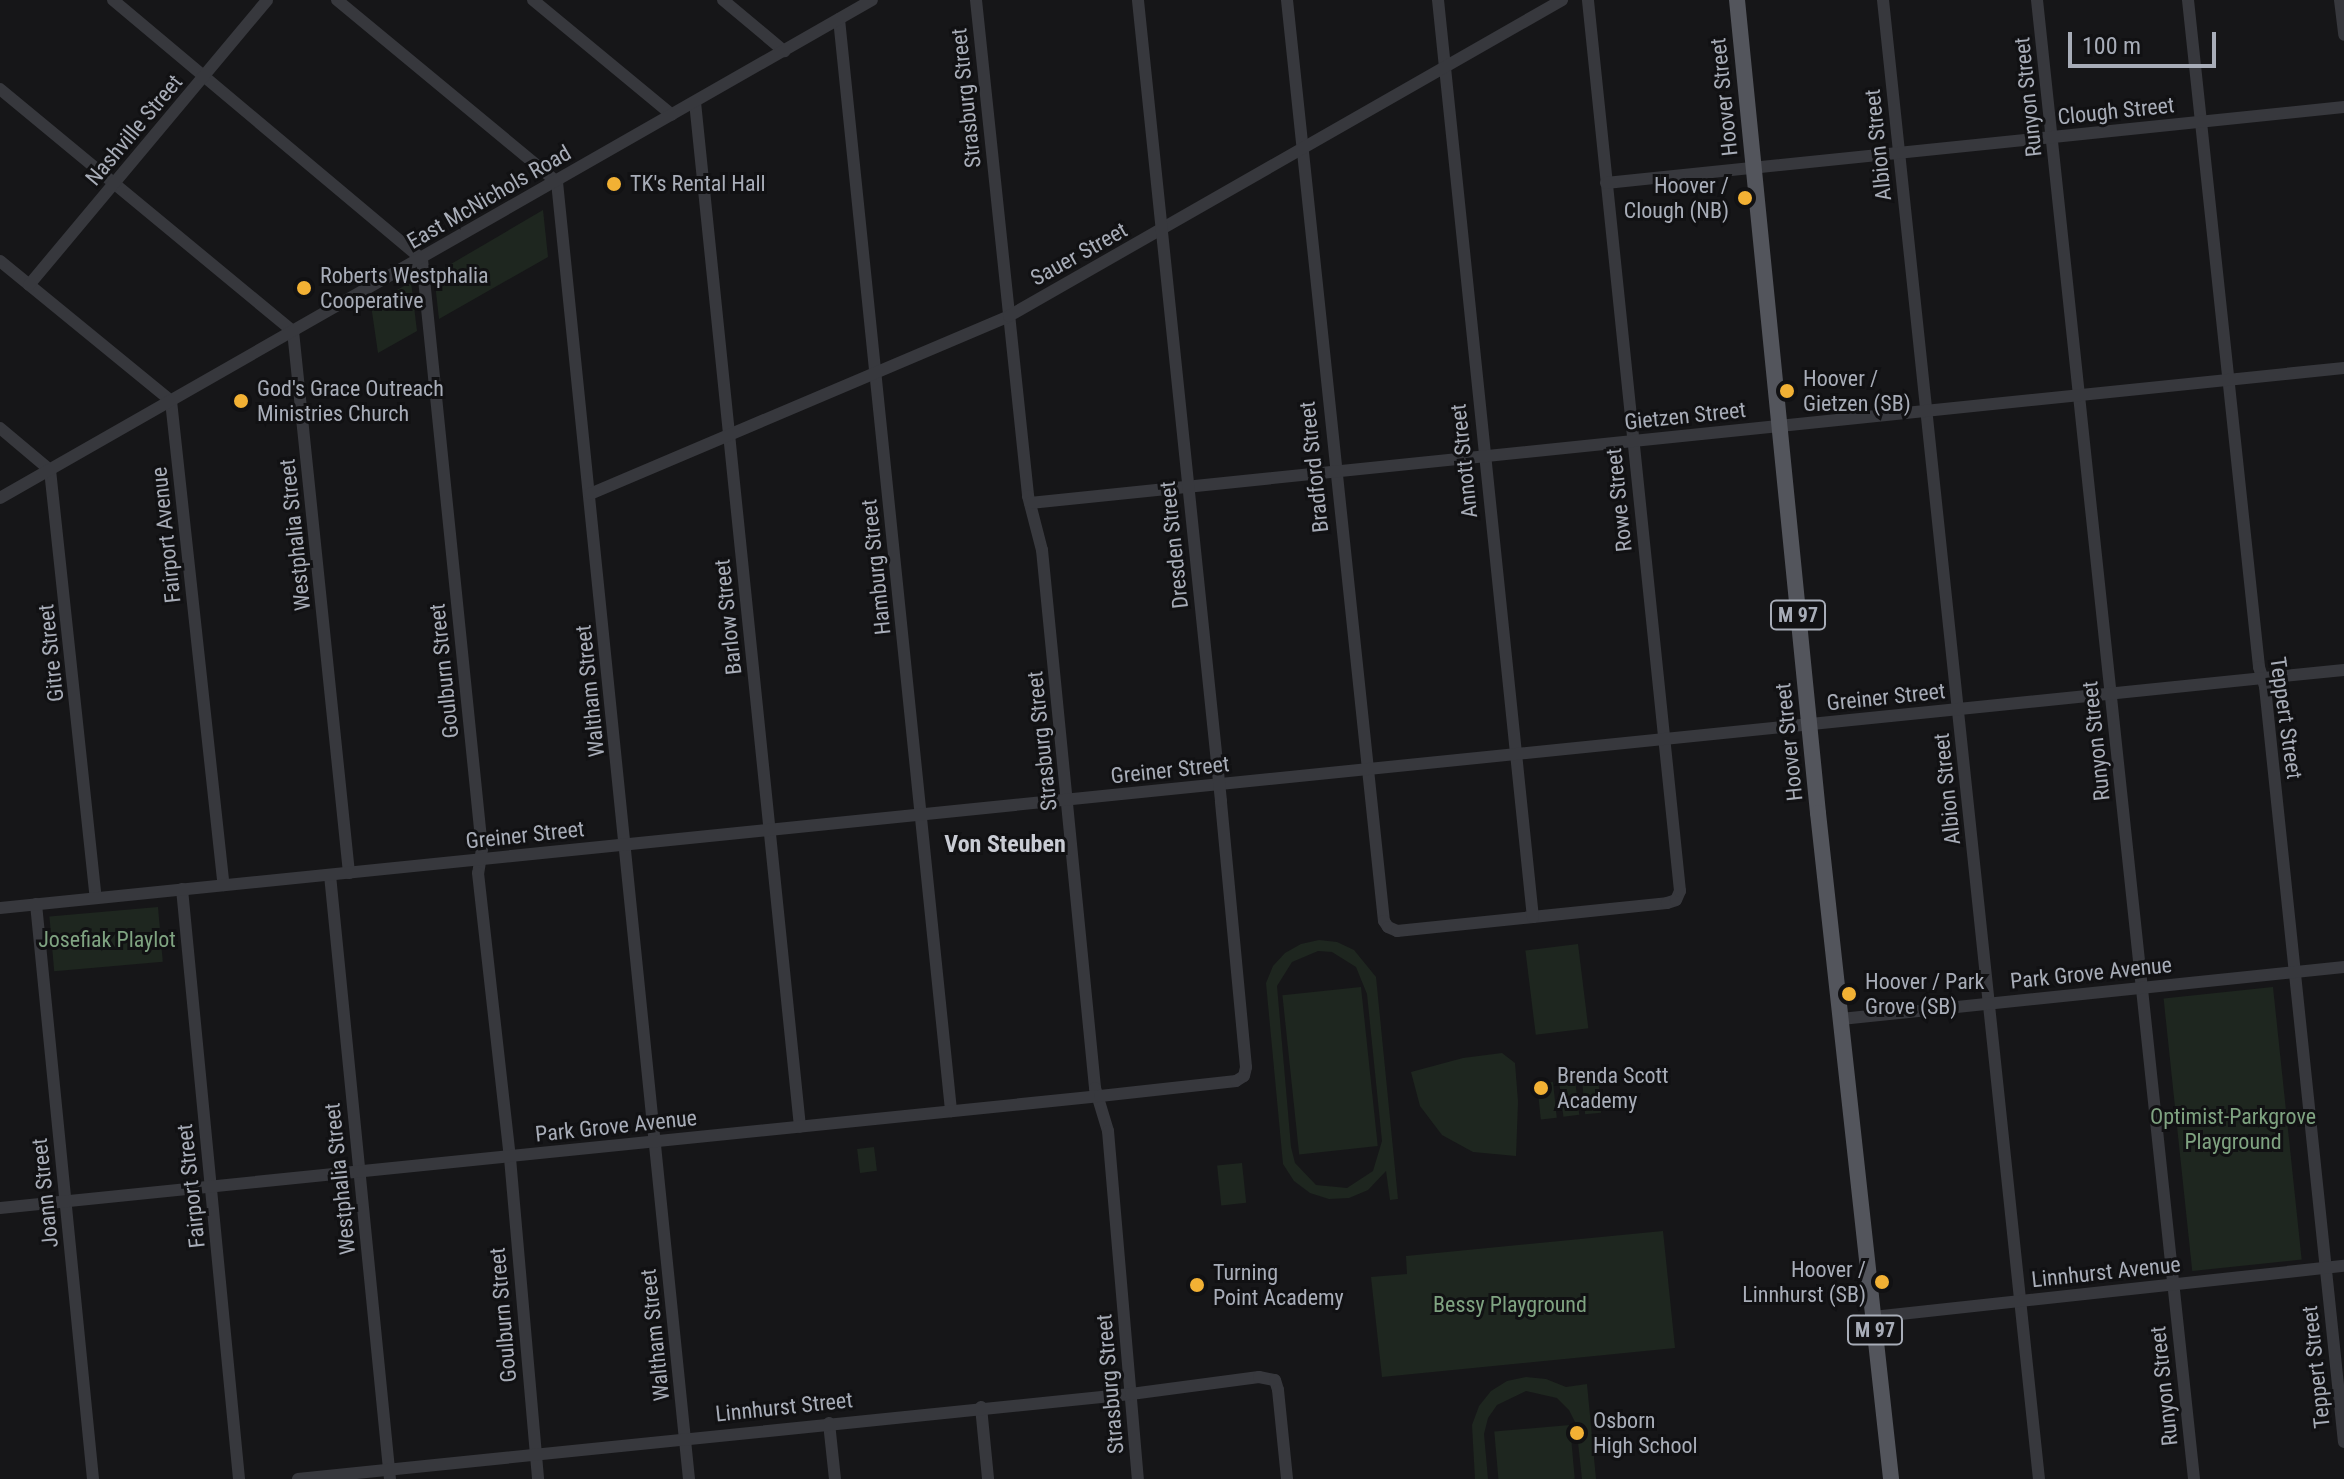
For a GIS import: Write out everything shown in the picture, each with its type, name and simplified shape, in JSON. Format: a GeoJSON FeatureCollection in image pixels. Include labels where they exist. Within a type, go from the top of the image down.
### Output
{"type":"FeatureCollection","features":[{"type":"Feature","properties":{"kind":"main road","name":"Hoover Street"},"geometry":{"type":"LineString","coordinates":[[1737,0],[1810,725],[1891,1479]]}},
{"type":"Feature","properties":{"kind":"street"},"geometry":{"type":"LineString","coordinates":[[113,0],[422,259]]}},
{"type":"Feature","properties":{"kind":"street","name":"Nashville Street"},"geometry":{"type":"LineString","coordinates":[[29,285],[206,77],[267,0]]}},
{"type":"Feature","properties":{"kind":"street"},"geometry":{"type":"LineString","coordinates":[[337,0],[557,182]]}},
{"type":"Feature","properties":{"kind":"street"},"geometry":{"type":"LineString","coordinates":[[533,0],[672,115]]}},
{"type":"Feature","properties":{"kind":"street"},"geometry":{"type":"LineString","coordinates":[[723,0],[784,51]]}},
{"type":"Feature","properties":{"kind":"street","name":"East McNichols Road"},"geometry":{"type":"LineString","coordinates":[[0,498],[872,0]]}},
{"type":"Feature","properties":{"kind":"street","name":"Strasburg Street"},"geometry":{"type":"LineString","coordinates":[[976,0],[1030,503],[1042,550],[1095,1088],[1100,1096],[1108,1131],[1138,1479]]}},
{"type":"Feature","properties":{"kind":"street","name":"Dresden Street"},"geometry":{"type":"LineString","coordinates":[[1138,0],[1246,1067],[1244,1076],[1236,1081]]}},
{"type":"Feature","properties":{"kind":"street","name":"Bradford Street"},"geometry":{"type":"LineString","coordinates":[[1287,0],[1384,921],[1397,931],[1533,917]]}},
{"type":"Feature","properties":{"kind":"street","name":"Annott Street"},"geometry":{"type":"LineString","coordinates":[[1438,0],[1533,917]]}},
{"type":"Feature","properties":{"kind":"street","name":"Sauer Street"},"geometry":{"type":"LineString","coordinates":[[590,494],[1009,316],[1562,0]]}},
{"type":"Feature","properties":{"kind":"street","name":"Rowe Street"},"geometry":{"type":"LineString","coordinates":[[1533,917],[1676,900],[1680,891],[1588,0]]}},
{"type":"Feature","properties":{"kind":"street","name":"Albion Street"},"geometry":{"type":"LineString","coordinates":[[1883,0],[2039,1479]]}},
{"type":"Feature","properties":{"kind":"street","name":"Runyon Street"},"geometry":{"type":"LineString","coordinates":[[2037,0],[2194,1479]]}},
{"type":"Feature","properties":{"kind":"street","name":"Teppert Street"},"geometry":{"type":"LineString","coordinates":[[2188,0],[2344,1442]]}},
{"type":"Feature","properties":{"kind":"street"},"geometry":{"type":"LineString","coordinates":[[2340,0],[2344,35]]}},
{"type":"Feature","properties":{"kind":"street","name":"Hamburg Street"},"geometry":{"type":"LineString","coordinates":[[839,19],[951,1111]]}},
{"type":"Feature","properties":{"kind":"street"},"geometry":{"type":"LineString","coordinates":[[0,89],[293,331]]}},
{"type":"Feature","properties":{"kind":"street","name":"Barlow Street"},"geometry":{"type":"LineString","coordinates":[[695,102],[800,1127]]}},
{"type":"Feature","properties":{"kind":"street","name":"Clough Street"},"geometry":{"type":"LineString","coordinates":[[1606,183],[2344,107]]}},
{"type":"Feature","properties":{"kind":"street","name":"Waltham Street"},"geometry":{"type":"LineString","coordinates":[[557,182],[689,1479]]}},
{"type":"Feature","properties":{"kind":"street","name":"Goulburn Street"},"geometry":{"type":"LineString","coordinates":[[422,259],[482,859],[478,873],[510,1158],[538,1479]]}},
{"type":"Feature","properties":{"kind":"street"},"geometry":{"type":"LineString","coordinates":[[0,261],[171,401]]}},
{"type":"Feature","properties":{"kind":"street","name":"Westphalia Street"},"geometry":{"type":"LineString","coordinates":[[293,331],[349,873]]}},
{"type":"Feature","properties":{"kind":"street","name":"Gietzen Street"},"geometry":{"type":"LineString","coordinates":[[1030,503],[2344,368]]}},
{"type":"Feature","properties":{"kind":"street","name":"Fairport Avenue"},"geometry":{"type":"LineString","coordinates":[[171,401],[224,885]]}},
{"type":"Feature","properties":{"kind":"street"},"geometry":{"type":"LineString","coordinates":[[0,428],[50,470]]}},
{"type":"Feature","properties":{"kind":"street","name":"Gitre Street"},"geometry":{"type":"LineString","coordinates":[[50,470],[96,898]]}},
{"type":"Feature","properties":{"kind":"street","name":"Greiner Street"},"geometry":{"type":"LineString","coordinates":[[0,908],[2344,670]]}},
{"type":"Feature","properties":{"kind":"street","name":"Westphalia Street"},"geometry":{"type":"LineString","coordinates":[[330,875],[390,1474]]}},
{"type":"Feature","properties":{"kind":"street","name":"Fairport Street"},"geometry":{"type":"LineString","coordinates":[[182,889],[239,1479]]}},
{"type":"Feature","properties":{"kind":"street","name":"Joann Street"},"geometry":{"type":"LineString","coordinates":[[36,904],[93,1479]]}},
{"type":"Feature","properties":{"kind":"street","name":"Park Grove Avenue"},"geometry":{"type":"LineString","coordinates":[[1841,1019],[2344,967]]}},
{"type":"Feature","properties":{"kind":"street","name":"Park Grove Avenue"},"geometry":{"type":"LineString","coordinates":[[0,1208],[1236,1081]]}},
{"type":"Feature","properties":{"kind":"street","name":"Linnhurst Avenue"},"geometry":{"type":"LineString","coordinates":[[1873,1317],[2344,1266]]}},
{"type":"Feature","properties":{"kind":"street","name":"Linnhurst Street"},"geometry":{"type":"LineString","coordinates":[[298,1479],[390,1474],[536,1454],[1131,1394],[1259,1377],[1275,1380],[1287,1479]]}},
{"type":"Feature","properties":{"kind":"street"},"geometry":{"type":"LineString","coordinates":[[981,1407],[988,1479]]}},
{"type":"Feature","properties":{"kind":"street"},"geometry":{"type":"LineString","coordinates":[[829,1423],[835,1479]]}},
{"type":"Feature","properties":{"kind":"green space"},"geometry":{"type":"Polygon","coordinates":[[[543,210],[548,257],[439,319],[434,274],[543,210]]]}},
{"type":"Feature","properties":{"kind":"green space"},"geometry":{"type":"Polygon","coordinates":[[[411,282],[417,331],[378,353],[371,305],[411,282]]]}},
{"type":"Feature","properties":{"kind":"green space","name":"Josefiak Playlot"},"geometry":{"type":"Polygon","coordinates":[[[158,907],[163,962],[54,971],[49,916],[158,907]]]}},
{"type":"Feature","properties":{"kind":"green space"},"geometry":{"type":"Polygon","coordinates":[[[1319,940],[1337,942],[1354,950],[1376,977],[1398,1199],[1390,1200],[1386,1171],[1368,1190],[1349,1198],[1329,1199],[1310,1193],[1294,1181],[1283,1164],[1266,983],[1273,966],[1285,953],[1301,944],[1319,940]],[[1318,951],[1292,962],[1277,986],[1295,1163],[1316,1185],[1347,1188],[1373,1171],[1382,1141],[1367,994],[1356,967],[1332,952],[1318,951]]]}},
{"type":"Feature","properties":{"kind":"green space"},"geometry":{"type":"Polygon","coordinates":[[[1578,944],[1588,1028],[1536,1035],[1525,950],[1578,944]]]}},
{"type":"Feature","properties":{"kind":"green space"},"geometry":{"type":"Polygon","coordinates":[[[1361,987],[1378,1146],[1299,1154],[1282,995],[1361,987]]]}},
{"type":"Feature","properties":{"kind":"green space","name":"Optimist-Parkgrove Playground"},"geometry":{"type":"Polygon","coordinates":[[[2273,987],[2302,1259],[2192,1271],[2164,998],[2273,987]]]}},
{"type":"Feature","properties":{"kind":"green space"},"geometry":{"type":"Polygon","coordinates":[[[1502,1053],[1515,1063],[1518,1102],[1516,1156],[1473,1152],[1442,1135],[1420,1106],[1411,1072],[1463,1058],[1502,1053]]]}},
{"type":"Feature","properties":{"kind":"green space"},"geometry":{"type":"Polygon","coordinates":[[[1598,1078],[1601,1113],[1585,1114],[1582,1079],[1598,1078]]]}},
{"type":"Feature","properties":{"kind":"green space"},"geometry":{"type":"Polygon","coordinates":[[[1575,1080],[1579,1115],[1563,1117],[1559,1082],[1575,1080]]]}},
{"type":"Feature","properties":{"kind":"green space"},"geometry":{"type":"Polygon","coordinates":[[[1553,1082],[1557,1118],[1541,1119],[1537,1084],[1553,1082]]]}},
{"type":"Feature","properties":{"kind":"green space"},"geometry":{"type":"Polygon","coordinates":[[[874,1147],[877,1171],[860,1173],[857,1149],[874,1147]]]}},
{"type":"Feature","properties":{"kind":"green space"},"geometry":{"type":"Polygon","coordinates":[[[1242,1163],[1246,1203],[1221,1205],[1217,1166],[1242,1163]]]}},
{"type":"Feature","properties":{"kind":"green space","name":"Bessy Playground"},"geometry":{"type":"Polygon","coordinates":[[[1663,1231],[1675,1348],[1382,1377],[1371,1277],[1407,1274],[1406,1256],[1663,1231]]]}},
{"type":"Feature","properties":{"kind":"green space"},"geometry":{"type":"Polygon","coordinates":[[[1526,1377],[1546,1379],[1566,1387],[1587,1384],[1596,1479],[1582,1479],[1576,1424],[1569,1410],[1557,1398],[1526,1391],[1497,1405],[1488,1418],[1484,1434],[1488,1479],[1475,1479],[1472,1425],[1479,1406],[1491,1391],[1507,1381],[1526,1377]]]}},
{"type":"Feature","properties":{"kind":"green space"},"geometry":{"type":"Polygon","coordinates":[[[1570,1425],[1575,1479],[1498,1479],[1494,1432],[1570,1425]]]}},
{"type":"Feature","properties":{"kind":"place","name":"TK's Rental Hall"},"geometry":{"type":"Point","coordinates":[614,184]}},
{"type":"Feature","properties":{"kind":"place","name":"Hoover / Clough (NB)"},"geometry":{"type":"Point","coordinates":[1745,198]}},
{"type":"Feature","properties":{"kind":"place","name":"Roberts Westphalia Cooperative"},"geometry":{"type":"Point","coordinates":[304,288]}},
{"type":"Feature","properties":{"kind":"place","name":"Hoover / Gietzen (SB)"},"geometry":{"type":"Point","coordinates":[1787,391]}},
{"type":"Feature","properties":{"kind":"place","name":"God's Grace Outreach Ministries Church"},"geometry":{"type":"Point","coordinates":[241,401]}},
{"type":"Feature","properties":{"kind":"place","name":"Hoover / Park Grove (SB)"},"geometry":{"type":"Point","coordinates":[1849,994]}},
{"type":"Feature","properties":{"kind":"place","name":"Brenda Scott Academy"},"geometry":{"type":"Point","coordinates":[1541,1088]}},
{"type":"Feature","properties":{"kind":"place","name":"Hoover / Linnhurst (SB)"},"geometry":{"type":"Point","coordinates":[1882,1282]}},
{"type":"Feature","properties":{"kind":"place","name":"Turning Point Academy"},"geometry":{"type":"Point","coordinates":[1197,1285]}},
{"type":"Feature","properties":{"kind":"place","name":"Osborn High School"},"geometry":{"type":"Point","coordinates":[1577,1433]}},
{"type":"Feature","properties":{"kind":"district","name":"Von Steuben"},"geometry":{"type":"Point","coordinates":[1005,845]}}]}
